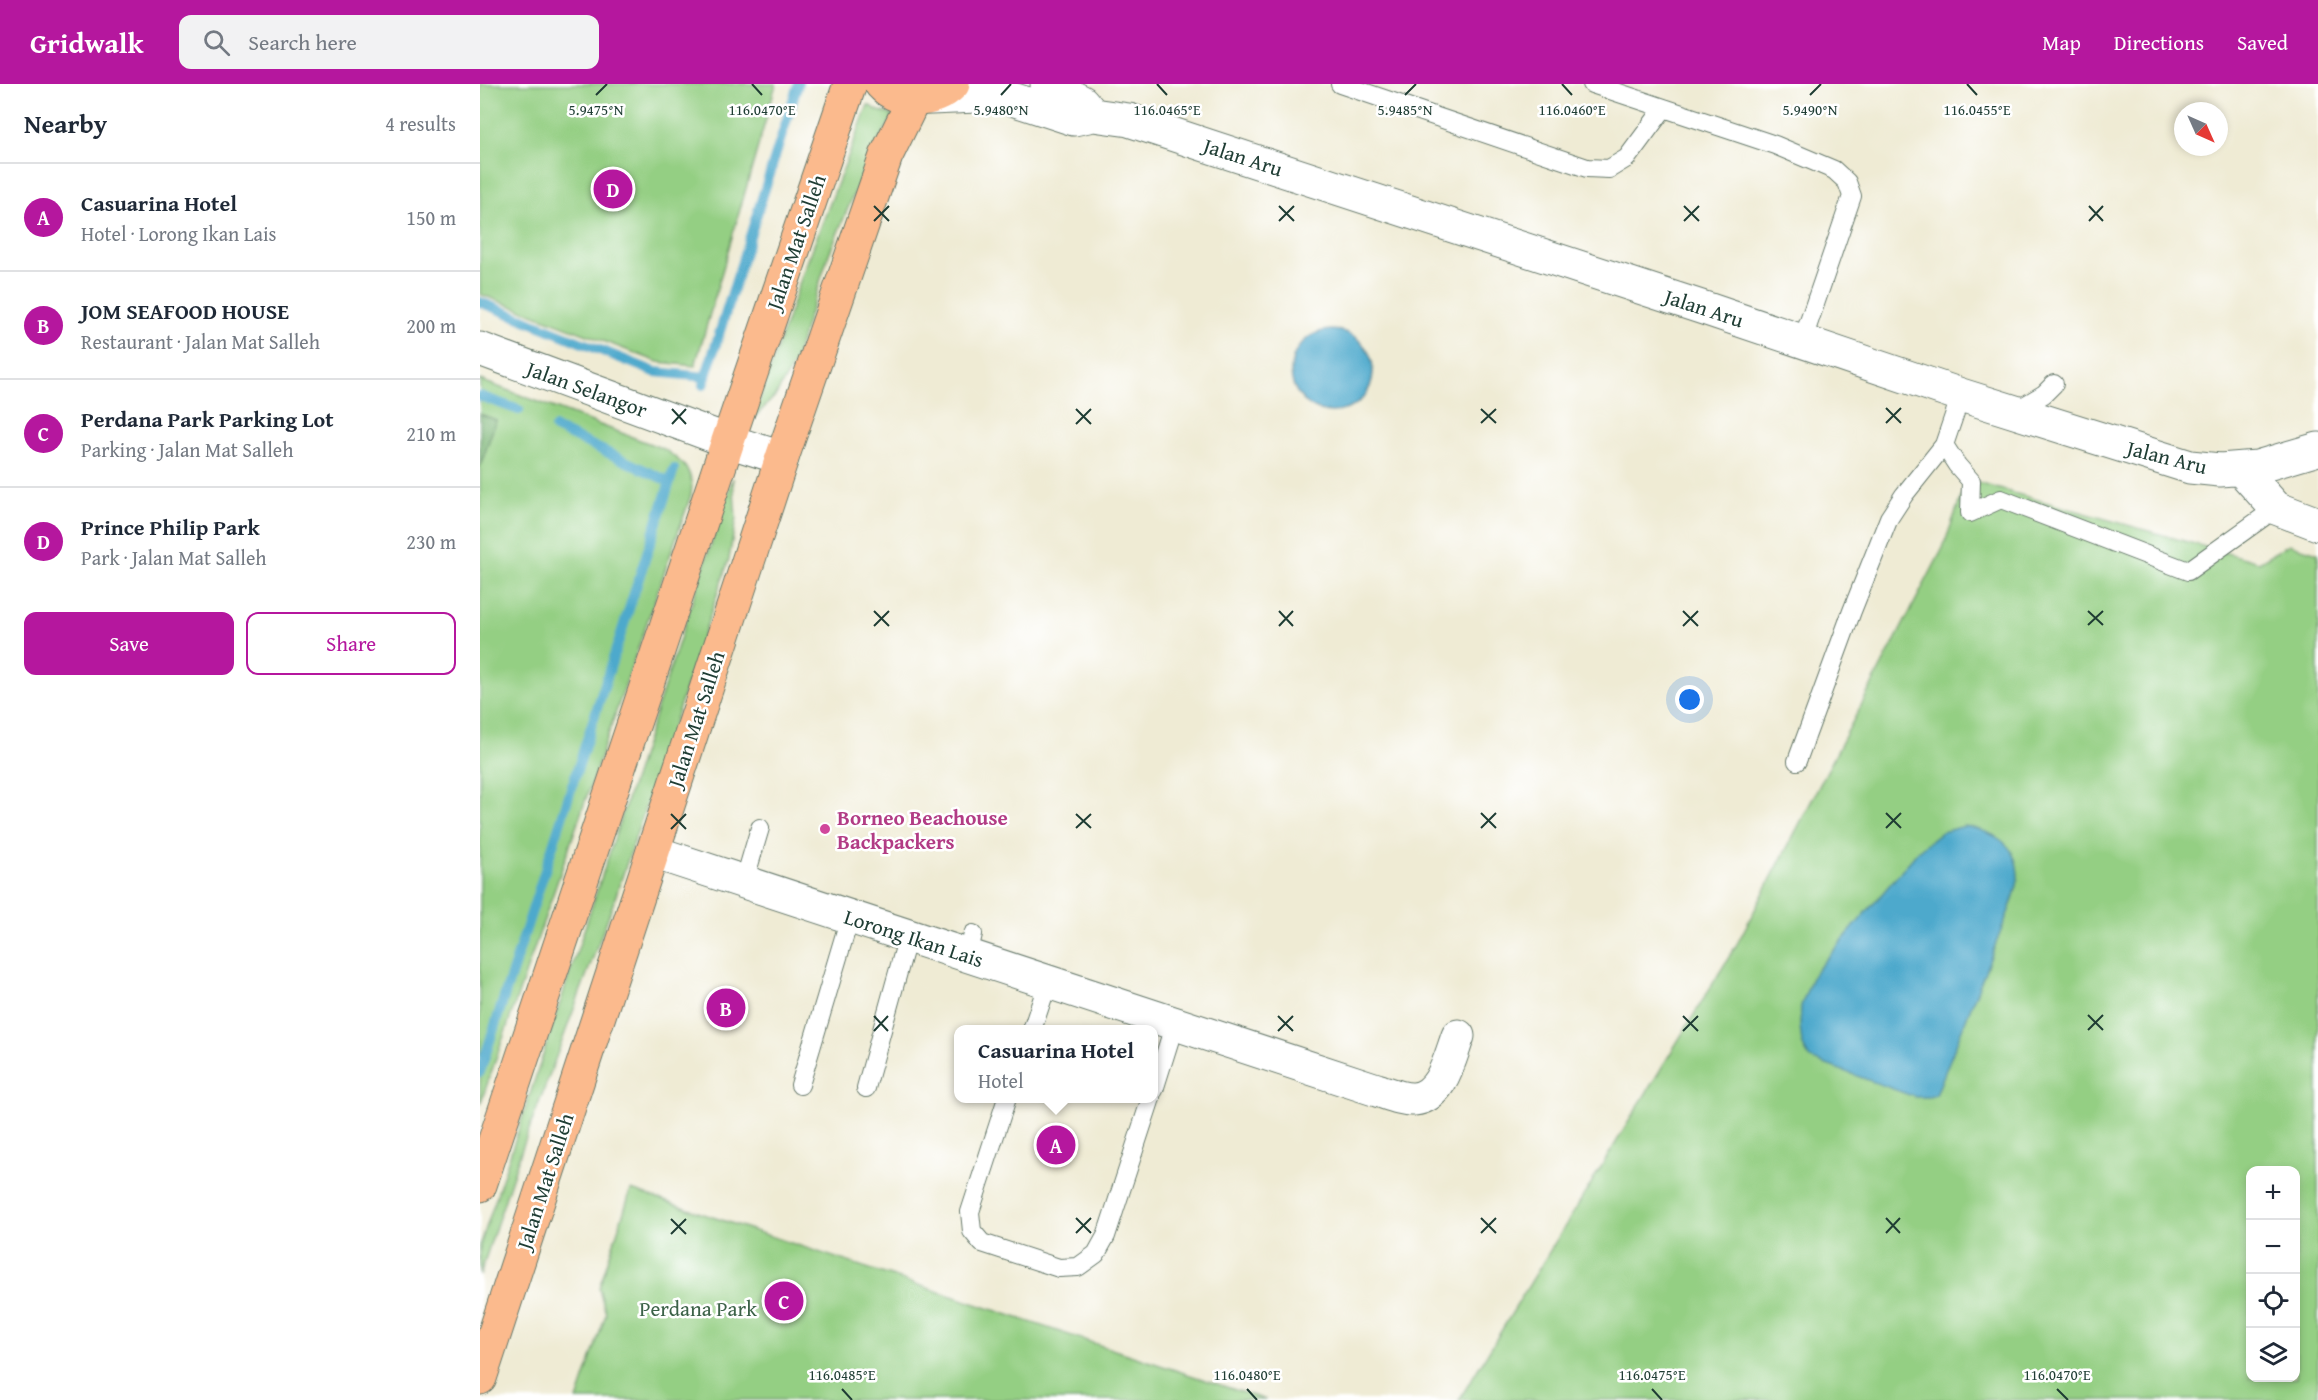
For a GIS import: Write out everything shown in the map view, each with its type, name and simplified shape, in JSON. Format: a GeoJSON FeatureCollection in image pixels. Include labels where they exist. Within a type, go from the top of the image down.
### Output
{"type":"FeatureCollection","features":[{"type":"Feature","properties":{"kind":"main road","name":"Jalan Mat Salleh"},"geometry":{"type":"LineString","coordinates":[[480,1185],[488,1136],[850,84]]}},
{"type":"Feature","properties":{"kind":"main road"},"geometry":{"type":"LineString","coordinates":[[881,84],[898,96],[933,94]]}},
{"type":"Feature","properties":{"kind":"main road","name":"Jalan Mat Salleh"},"geometry":{"type":"LineString","coordinates":[[480,1378],[782,458],[886,156],[933,94]]}},
{"type":"Feature","properties":{"kind":"street"},"geometry":{"type":"LineString","coordinates":[[1047,84],[1082,102],[1093,115]]}},
{"type":"Feature","properties":{"kind":"street","name":"Jalan Aru"},"geometry":{"type":"LineString","coordinates":[[933,94],[1000,95],[1074,119],[1093,115],[1129,120],[1961,395],[2190,466],[2220,470],[2257,467],[2318,449]]}},
{"type":"Feature","properties":{"kind":"street","name":"Jalan Selangor"},"geometry":{"type":"LineString","coordinates":[[480,349],[728,441],[782,458]]}},
{"type":"Feature","properties":{"kind":"street"},"geometry":{"type":"LineString","coordinates":[[2241,469],[2276,508],[2318,524]]}},
{"type":"Feature","properties":{"kind":"street","name":"Lorong Ikan Lais"},"geometry":{"type":"LineString","coordinates":[[653,852],[908,936],[971,945],[1048,982],[1377,1090],[1414,1099],[1430,1092],[1442,1079],[1458,1036]]}},
{"type":"Feature","properties":{"kind":"lane"},"geometry":{"type":"LineString","coordinates":[[1340,84],[1587,168],[1609,169],[1627,158],[1664,108]]}},
{"type":"Feature","properties":{"kind":"lane"},"geometry":{"type":"LineString","coordinates":[[1593,84],[1806,158],[1834,170],[1847,182],[1852,196],[1802,342]]}},
{"type":"Feature","properties":{"kind":"lane"},"geometry":{"type":"LineString","coordinates":[[2014,412],[2044,394],[2054,384]]}},
{"type":"Feature","properties":{"kind":"lane"},"geometry":{"type":"LineString","coordinates":[[1797,761],[1889,518],[1904,495],[1944,445],[1961,395]]}},
{"type":"Feature","properties":{"kind":"lane"},"geometry":{"type":"LineString","coordinates":[[1944,445],[1971,481],[1970,513],[2001,499],[2188,571],[2276,508]]}},
{"type":"Feature","properties":{"kind":"lane"},"geometry":{"type":"LineString","coordinates":[[744,882],[760,828]]}},
{"type":"Feature","properties":{"kind":"lane"},"geometry":{"type":"LineString","coordinates":[[800,1085],[850,917]]}},
{"type":"Feature","properties":{"kind":"lane"},"geometry":{"type":"LineString","coordinates":[[866,1088],[908,936]]}},
{"type":"Feature","properties":{"kind":"lane"},"geometry":{"type":"LineString","coordinates":[[1033,1025],[1048,982]]}},
{"type":"Feature","properties":{"kind":"lane"},"geometry":{"type":"LineString","coordinates":[[1158,1077],[1175,1023]]}},
{"type":"Feature","properties":{"kind":"lane"},"geometry":{"type":"LineString","coordinates":[[1005,1103],[969,1212],[972,1231],[982,1243],[1059,1268],[1078,1267],[1096,1254],[1106,1236],[1149,1103]]}},
{"type":"Feature","properties":{"kind":"green space"},"geometry":{"type":"Polygon","coordinates":[[[480,84],[776,84],[695,366],[658,362],[480,294],[480,84]]]}},
{"type":"Feature","properties":{"kind":"green space"},"geometry":{"type":"Polygon","coordinates":[[[868,105],[894,115],[870,155],[829,254],[793,365],[776,395],[753,419],[803,273],[868,105]]]}},
{"type":"Feature","properties":{"kind":"green space"},"geometry":{"type":"Polygon","coordinates":[[[480,380],[664,449],[686,468],[692,486],[691,495],[480,1105],[480,467],[496,420],[480,414],[480,380]]]}},
{"type":"Feature","properties":{"kind":"green space"},"geometry":{"type":"Polygon","coordinates":[[[480,414],[496,420],[480,467],[480,414]]]}},
{"type":"Feature","properties":{"kind":"green space"},"geometry":{"type":"Polygon","coordinates":[[[733,478],[736,518],[729,559],[613,904],[520,1154],[480,1275],[480,1246],[733,478]]]}},
{"type":"Feature","properties":{"kind":"green space"},"geometry":{"type":"Polygon","coordinates":[[[1967,480],[2259,562],[2289,544],[2318,553],[2318,1400],[1459,1400],[1737,944],[1943,548],[1967,480]]]}},
{"type":"Feature","properties":{"kind":"green space","name":"Perdana Park"},"geometry":{"type":"Polygon","coordinates":[[[631,1190],[1266,1400],[577,1400],[606,1314],[599,1288],[631,1190]]]}},
{"type":"Feature","properties":{"kind":"water"},"geometry":{"type":"Polygon","coordinates":[[[1332,330],[1348,333],[1361,342],[1370,355],[1373,371],[1370,387],[1361,400],[1348,409],[1332,412],[1316,409],[1303,400],[1294,387],[1291,371],[1294,355],[1303,342],[1316,333],[1332,330]]]}},
{"type":"Feature","properties":{"kind":"water"},"geometry":{"type":"Polygon","coordinates":[[[1965,826],[1994,835],[2002,840],[2017,864],[2018,880],[2010,908],[1936,1095],[1915,1097],[1810,1059],[1802,1044],[1800,1025],[1801,1006],[1813,975],[1920,849],[1942,832],[1965,826]]]}},
{"type":"Feature","properties":{"kind":"waterway"},"geometry":{"type":"LineString","coordinates":[[703,385],[798,84]]}},
{"type":"Feature","properties":{"kind":"waterway"},"geometry":{"type":"LineString","coordinates":[[480,302],[655,372],[706,377]]}},
{"type":"Feature","properties":{"kind":"waterway"},"geometry":{"type":"LineString","coordinates":[[480,396],[519,410]]}},
{"type":"Feature","properties":{"kind":"waterway"},"geometry":{"type":"LineString","coordinates":[[555,428],[670,482]]}},
{"type":"Feature","properties":{"kind":"waterway"},"geometry":{"type":"LineString","coordinates":[[480,1072],[674,469]]}},
{"type":"Feature","properties":{"kind":"place","name":"Prince Philip Park"},"geometry":{"type":"Point","coordinates":[613,189]}},
{"type":"Feature","properties":{"kind":"place","name":"Borneo Beachouse Backpackers"},"geometry":{"type":"Point","coordinates":[825,829]}},
{"type":"Feature","properties":{"kind":"place","name":"JOM SEAFOOD HOUSE"},"geometry":{"type":"Point","coordinates":[726,1008]}},
{"type":"Feature","properties":{"kind":"place","name":"Casuarina Hotel"},"geometry":{"type":"Point","coordinates":[1056,1145]}},
{"type":"Feature","properties":{"kind":"place","name":"Perdana Park Parking Lot"},"geometry":{"type":"Point","coordinates":[784,1301]}}]}
